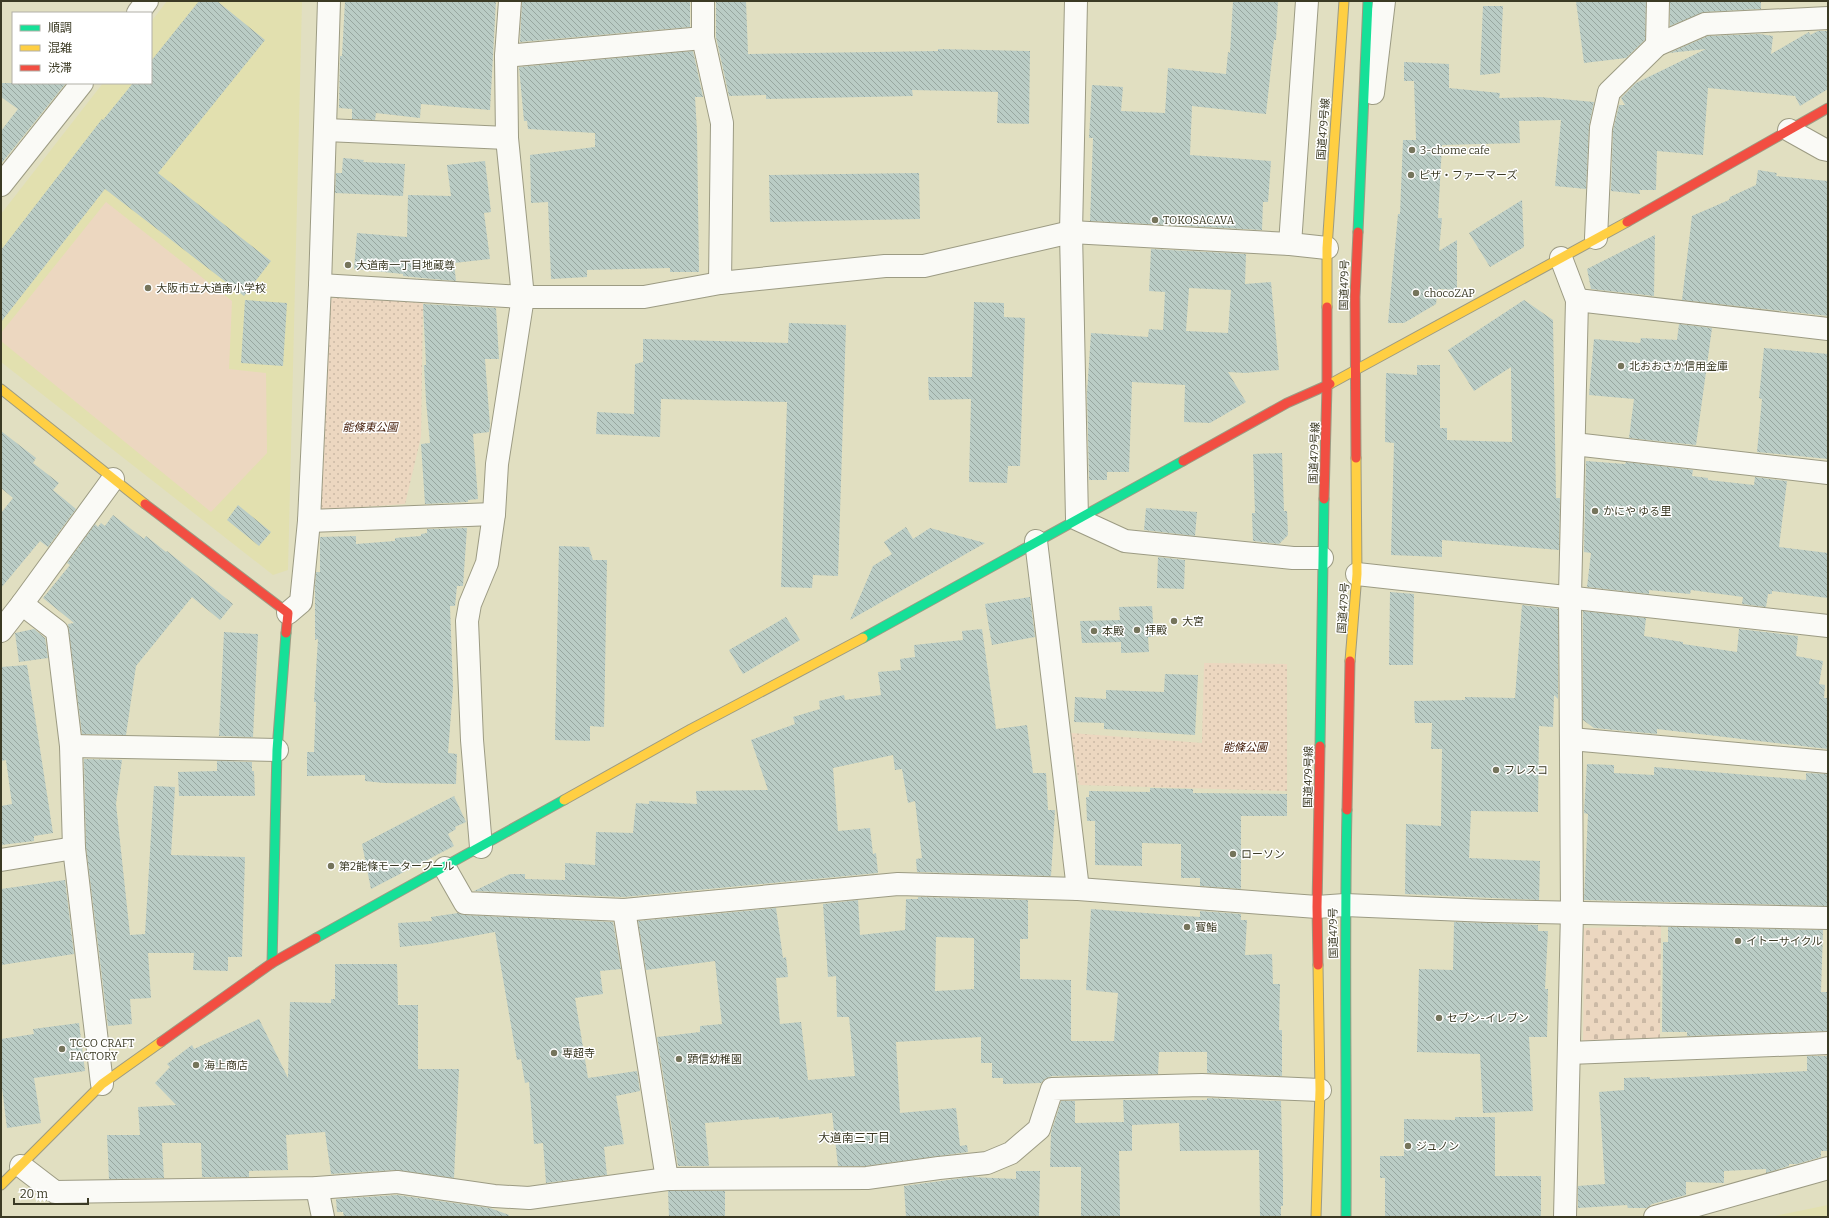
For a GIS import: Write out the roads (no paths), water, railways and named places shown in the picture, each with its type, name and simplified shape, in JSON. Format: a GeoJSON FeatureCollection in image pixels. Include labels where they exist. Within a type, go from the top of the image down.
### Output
{"type":"FeatureCollection","features":[{"type":"Feature","properties":{"kind":"main road","name":"国道479号線"},"geometry":{"type":"LineString","coordinates":[[1317,907],[1323,599],[1322,558],[1328,386],[1327,248],[1344,1]]}},
{"type":"Feature","properties":{"kind":"main road","name":"国道479号"},"geometry":{"type":"LineString","coordinates":[[1346,1217],[1347,1093],[1345,905],[1349,681],[1357,574],[1355,297],[1357,217],[1368,1]]}},
{"type":"Feature","properties":{"kind":"main road"},"geometry":{"type":"LineString","coordinates":[[1,1185],[102,1084],[272,963],[445,868],[692,729],[850,645],[1286,403],[1328,386],[1561,258],[1828,108]]}},
{"type":"Feature","properties":{"kind":"main road"},"geometry":{"type":"LineString","coordinates":[[1,389],[113,479],[288,613],[277,750],[272,963]]}},
{"type":"Feature","properties":{"kind":"main road","name":"国道479号"},"geometry":{"type":"LineString","coordinates":[[1316,1217],[1320,1090],[1317,907]]}},
{"type":"Feature","properties":{"kind":"street"},"geometry":{"type":"LineString","coordinates":[[139,12],[147,1]]}},
{"type":"Feature","properties":{"kind":"street"},"geometry":{"type":"LineString","coordinates":[[288,613],[301,602],[309,521],[326,130],[329,1]]}},
{"type":"Feature","properties":{"kind":"street"},"geometry":{"type":"LineString","coordinates":[[481,847],[472,740],[467,621],[470,604],[487,563],[494,514],[497,464],[523,297],[507,138],[506,56],[510,1]]}},
{"type":"Feature","properties":{"kind":"street"},"geometry":{"type":"LineString","coordinates":[[703,1],[703,38],[722,124],[720,283]]}},
{"type":"Feature","properties":{"kind":"street"},"geometry":{"type":"LineString","coordinates":[[1076,1],[1071,232],[1077,519],[1125,540],[1293,558],[1322,558]]}},
{"type":"Feature","properties":{"kind":"street"},"geometry":{"type":"LineString","coordinates":[[1290,244],[1307,1]]}},
{"type":"Feature","properties":{"kind":"street"},"geometry":{"type":"LineString","coordinates":[[1357,217],[1384,1]]}},
{"type":"Feature","properties":{"kind":"street"},"geometry":{"type":"LineString","coordinates":[[1658,1],[1658,45]]}},
{"type":"Feature","properties":{"kind":"street"},"geometry":{"type":"LineString","coordinates":[[1596,238],[1601,128],[1609,92],[1658,45],[1705,24],[1828,18]]}},
{"type":"Feature","properties":{"kind":"street"},"geometry":{"type":"LineString","coordinates":[[506,56],[703,38]]}},
{"type":"Feature","properties":{"kind":"street"},"geometry":{"type":"LineString","coordinates":[[1,185],[81,84]]}},
{"type":"Feature","properties":{"kind":"street"},"geometry":{"type":"LineString","coordinates":[[326,130],[507,138]]}},
{"type":"Feature","properties":{"kind":"street"},"geometry":{"type":"LineString","coordinates":[[1789,130],[1823,149],[1828,150]]}},
{"type":"Feature","properties":{"kind":"street"},"geometry":{"type":"LineString","coordinates":[[320,285],[523,297],[644,297],[720,283],[885,266],[924,266],[1071,232],[1290,244],[1327,248]]}},
{"type":"Feature","properties":{"kind":"street"},"geometry":{"type":"LineString","coordinates":[[1561,258],[1577,300],[1570,596],[1572,912],[1565,1217]]}},
{"type":"Feature","properties":{"kind":"street"},"geometry":{"type":"LineString","coordinates":[[1577,300],[1828,329]]}},
{"type":"Feature","properties":{"kind":"street"},"geometry":{"type":"LineString","coordinates":[[1574,444],[1828,473]]}},
{"type":"Feature","properties":{"kind":"street"},"geometry":{"type":"LineString","coordinates":[[1,631],[113,479]]}},
{"type":"Feature","properties":{"kind":"street"},"geometry":{"type":"LineString","coordinates":[[309,521],[494,514]]}},
{"type":"Feature","properties":{"kind":"street"},"geometry":{"type":"LineString","coordinates":[[1036,541],[1078,889]]}},
{"type":"Feature","properties":{"kind":"street"},"geometry":{"type":"LineString","coordinates":[[1357,574],[1570,596],[1828,626]]}},
{"type":"Feature","properties":{"kind":"street"},"geometry":{"type":"LineString","coordinates":[[22,604],[57,631],[71,746],[74,848],[102,1084]]}},
{"type":"Feature","properties":{"kind":"street"},"geometry":{"type":"LineString","coordinates":[[1571,740],[1828,762]]}},
{"type":"Feature","properties":{"kind":"street"},"geometry":{"type":"LineString","coordinates":[[71,746],[277,750]]}},
{"type":"Feature","properties":{"kind":"street"},"geometry":{"type":"LineString","coordinates":[[1,860],[74,848]]}},
{"type":"Feature","properties":{"kind":"street"},"geometry":{"type":"LineString","coordinates":[[445,868],[465,902],[624,910],[898,884],[1078,889],[1317,907],[1345,905],[1828,918]]}},
{"type":"Feature","properties":{"kind":"street"},"geometry":{"type":"LineString","coordinates":[[624,910],[667,1179]]}},
{"type":"Feature","properties":{"kind":"street"},"geometry":{"type":"LineString","coordinates":[[1569,1053],[1828,1043]]}},
{"type":"Feature","properties":{"kind":"street"},"geometry":{"type":"LineString","coordinates":[[21,1166],[55,1192],[317,1188],[397,1182],[494,1196],[529,1198],[667,1179],[867,1178],[987,1163],[1011,1153],[1039,1129],[1052,1089],[1202,1085],[1320,1090]]}},
{"type":"Feature","properties":{"kind":"street"},"geometry":{"type":"LineString","coordinates":[[1654,1217],[1828,1168]]}},
{"type":"Feature","properties":{"kind":"street"},"geometry":{"type":"LineString","coordinates":[[317,1188],[323,1217]]}},
{"type":"Feature","properties":{"kind":"place","name":"3-chome cafe"},"geometry":{"type":"Point","coordinates":[1412,150]}},
{"type":"Feature","properties":{"kind":"place","name":"ピザ・ファーマーズ"},"geometry":{"type":"Point","coordinates":[1411,175]}},
{"type":"Feature","properties":{"kind":"place","name":"TOKOSACAVA"},"geometry":{"type":"Point","coordinates":[1155,220]}},
{"type":"Feature","properties":{"kind":"place","name":"大道南一丁目地蔵尊"},"geometry":{"type":"Point","coordinates":[348,265]}},
{"type":"Feature","properties":{"kind":"place","name":"大阪市立大道南小学校"},"geometry":{"type":"Point","coordinates":[148,288]}},
{"type":"Feature","properties":{"kind":"place","name":"chocoZAP"},"geometry":{"type":"Point","coordinates":[1416,293]}},
{"type":"Feature","properties":{"kind":"place","name":"北おおさか信用金庫"},"geometry":{"type":"Point","coordinates":[1621,366]}},
{"type":"Feature","properties":{"kind":"place","name":"かにや ゆる里"},"geometry":{"type":"Point","coordinates":[1595,511]}},
{"type":"Feature","properties":{"kind":"place","name":"大宮"},"geometry":{"type":"Point","coordinates":[1174,621]}},
{"type":"Feature","properties":{"kind":"place","name":"拝殿"},"geometry":{"type":"Point","coordinates":[1137,630]}},
{"type":"Feature","properties":{"kind":"place","name":"本殿"},"geometry":{"type":"Point","coordinates":[1094,631]}},
{"type":"Feature","properties":{"kind":"place","name":"フレスコ"},"geometry":{"type":"Point","coordinates":[1496,770]}},
{"type":"Feature","properties":{"kind":"place","name":"ローソン"},"geometry":{"type":"Point","coordinates":[1233,854]}},
{"type":"Feature","properties":{"kind":"place","name":"第2能條モータープール"},"geometry":{"type":"Point","coordinates":[331,866]}},
{"type":"Feature","properties":{"kind":"place","name":"寳鮨"},"geometry":{"type":"Point","coordinates":[1187,927]}},
{"type":"Feature","properties":{"kind":"place","name":"イトーサイクル"},"geometry":{"type":"Point","coordinates":[1738,941]}},
{"type":"Feature","properties":{"kind":"place","name":"セブン-イレブン"},"geometry":{"type":"Point","coordinates":[1439,1018]}},
{"type":"Feature","properties":{"kind":"place","name":"TCCO CRAFT FACTORY"},"geometry":{"type":"Point","coordinates":[62,1049]}},
{"type":"Feature","properties":{"kind":"place","name":"専超寺"},"geometry":{"type":"Point","coordinates":[554,1053]}},
{"type":"Feature","properties":{"kind":"place","name":"顕信幼稚園"},"geometry":{"type":"Point","coordinates":[679,1059]}},
{"type":"Feature","properties":{"kind":"place","name":"海上商店"},"geometry":{"type":"Point","coordinates":[196,1065]}},
{"type":"Feature","properties":{"kind":"place","name":"ジュノン"},"geometry":{"type":"Point","coordinates":[1408,1146]}},
{"type":"Feature","properties":{"kind":"district","name":"大道南三丁目"},"geometry":{"type":"Point","coordinates":[854,1138]}},
{"type":"Feature","properties":{"kind":"park label","name":"能條東公園"},"geometry":{"type":"Point","coordinates":[370,427]}},
{"type":"Feature","properties":{"kind":"park label","name":"能條公園"},"geometry":{"type":"Point","coordinates":[1245,747]}}]}
